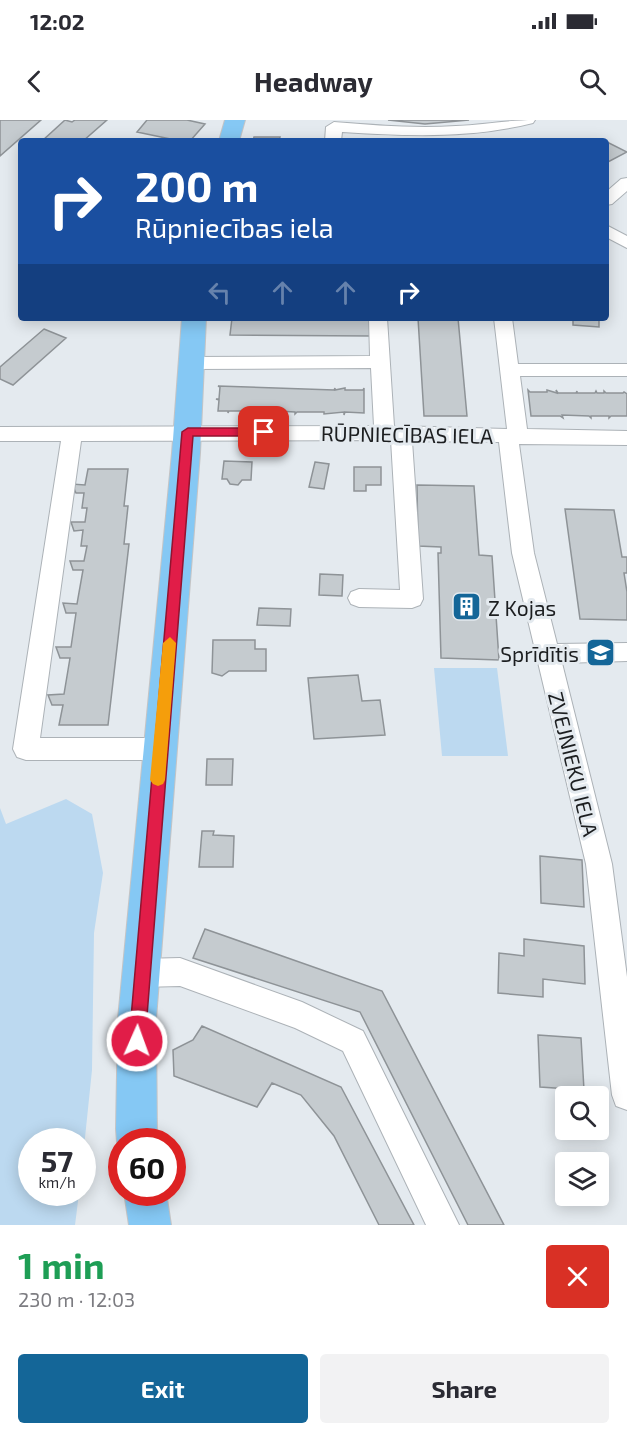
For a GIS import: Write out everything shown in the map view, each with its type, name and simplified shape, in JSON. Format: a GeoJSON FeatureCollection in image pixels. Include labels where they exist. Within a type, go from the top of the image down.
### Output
{"type":"FeatureCollection","features":[{"type":"Feature","properties":{"kind":"main road"},"geometry":{"type":"LineString","coordinates":[[230,138],[235,120]]}},
{"type":"Feature","properties":{"kind":"main road"},"geometry":{"type":"LineString","coordinates":[[137,1128],[137,1018],[188,432],[194,321]]}},
{"type":"Feature","properties":{"kind":"main road"},"geometry":{"type":"LineString","coordinates":[[147,1206],[150,1225]]}},
{"type":"Feature","properties":{"kind":"street"},"geometry":{"type":"LineString","coordinates":[[333,138],[334,127],[417,132],[472,131],[527,120]]}},
{"type":"Feature","properties":{"kind":"street"},"geometry":{"type":"LineString","coordinates":[[609,198],[627,183]]}},
{"type":"Feature","properties":{"kind":"street"},"geometry":{"type":"LineString","coordinates":[[609,232],[627,243]]}},
{"type":"Feature","properties":{"kind":"street"},"geometry":{"type":"LineString","coordinates":[[359,598],[412,599],[393,433],[379,362],[378,321]]}},
{"type":"Feature","properties":{"kind":"street","name":"ZVEJNIEKU IELA"},"geometry":{"type":"LineString","coordinates":[[503,321],[510,370],[523,553],[598,864],[627,1095]]}},
{"type":"Feature","properties":{"kind":"street"},"geometry":{"type":"LineString","coordinates":[[191,363],[379,362]]}},
{"type":"Feature","properties":{"kind":"street"},"geometry":{"type":"LineString","coordinates":[[510,370],[627,370]]}},
{"type":"Feature","properties":{"kind":"street","name":"RŪPNIECĪBAS IELA"},"geometry":{"type":"LineString","coordinates":[[0,434],[393,433],[627,438]]}},
{"type":"Feature","properties":{"kind":"street"},"geometry":{"type":"LineString","coordinates":[[72,434],[26,749],[160,749]]}},
{"type":"Feature","properties":{"kind":"street"},"geometry":{"type":"LineString","coordinates":[[547,654],[627,652]]}},
{"type":"Feature","properties":{"kind":"street"},"geometry":{"type":"LineString","coordinates":[[141,972],[180,972],[302,1016],[352,1041],[443,1225]]}},
{"type":"Feature","properties":{"kind":"shaded area"},"geometry":{"type":"Polygon","coordinates":[[[434,668],[497,668],[508,756],[442,756],[434,668]]]}},
{"type":"Feature","properties":{"kind":"shaded area"},"geometry":{"type":"Polygon","coordinates":[[[66,799],[92,814],[103,873],[94,933],[92,1070],[86,1128],[18,1128],[18,1206],[77,1206],[75,1225],[0,1225],[0,808],[6,824],[66,799]]]}},
{"type":"Feature","properties":{"kind":"building"},"geometry":{"type":"Polygon","coordinates":[[[0,120],[41,120],[18,138],[0,156],[0,120]]]}},
{"type":"Feature","properties":{"kind":"building"},"geometry":{"type":"Polygon","coordinates":[[[65,120],[72,122],[75,120],[107,120],[86,138],[45,138],[65,120]]]}},
{"type":"Feature","properties":{"kind":"building"},"geometry":{"type":"Polygon","coordinates":[[[147,120],[187,120],[205,124],[193,138],[166,138],[137,132],[147,120]]]}},
{"type":"Feature","properties":{"kind":"building"},"geometry":{"type":"Polygon","coordinates":[[[388,120],[469,120],[425,124],[388,120]]]}},
{"type":"Feature","properties":{"kind":"building"},"geometry":{"type":"Polygon","coordinates":[[[254,137],[280,137],[280,138],[254,137]]]}},
{"type":"Feature","properties":{"kind":"building"},"geometry":{"type":"Polygon","coordinates":[[[609,143],[627,152],[609,161],[609,143]]]}},
{"type":"Feature","properties":{"kind":"building"},"geometry":{"type":"Polygon","coordinates":[[[232,321],[370,321],[371,336],[230,335],[232,321]]]}},
{"type":"Feature","properties":{"kind":"building"},"geometry":{"type":"Polygon","coordinates":[[[418,321],[458,321],[467,416],[424,416],[418,321]]]}},
{"type":"Feature","properties":{"kind":"building"},"geometry":{"type":"Polygon","coordinates":[[[573,321],[599,321],[599,327],[573,325],[573,321]]]}},
{"type":"Feature","properties":{"kind":"building"},"geometry":{"type":"Polygon","coordinates":[[[44,329],[66,338],[13,385],[0,379],[0,367],[44,329]]]}},
{"type":"Feature","properties":{"kind":"building"},"geometry":{"type":"Polygon","coordinates":[[[218,386],[334,390],[345,388],[345,390],[363,390],[364,388],[364,413],[345,412],[344,415],[344,412],[324,414],[324,412],[297,412],[295,414],[295,412],[277,411],[276,413],[276,411],[248,411],[247,413],[247,411],[229,411],[228,413],[228,411],[218,411],[219,400],[216,399],[219,399],[220,387],[218,386]]]}},
{"type":"Feature","properties":{"kind":"building"},"geometry":{"type":"Polygon","coordinates":[[[528,390],[547,392],[547,390],[557,393],[556,390],[558,393],[624,392],[627,394],[627,416],[609,418],[609,416],[591,416],[591,418],[562,415],[563,418],[560,416],[531,416],[528,390]]]}},
{"type":"Feature","properties":{"kind":"building"},"geometry":{"type":"Polygon","coordinates":[[[224,461],[252,462],[251,480],[242,480],[238,485],[230,484],[227,479],[222,479],[224,461]]]}},
{"type":"Feature","properties":{"kind":"building"},"geometry":{"type":"Polygon","coordinates":[[[315,462],[329,464],[324,489],[309,487],[315,462]]]}},
{"type":"Feature","properties":{"kind":"building"},"geometry":{"type":"Polygon","coordinates":[[[354,467],[381,467],[381,485],[366,485],[366,491],[354,491],[354,467]]]}},
{"type":"Feature","properties":{"kind":"building"},"geometry":{"type":"Polygon","coordinates":[[[88,469],[128,469],[124,506],[128,506],[124,544],[129,544],[108,725],[59,725],[63,705],[52,705],[48,695],[64,694],[70,658],[60,658],[56,647],[71,647],[76,613],[66,613],[63,603],[77,604],[83,570],[73,570],[70,561],[84,561],[87,546],[81,546],[83,530],[74,531],[71,522],[85,522],[87,508],[82,508],[84,493],[76,493],[72,484],[85,485],[88,469]]]}},
{"type":"Feature","properties":{"kind":"building","name":"Z Kojas"},"geometry":{"type":"Polygon","coordinates":[[[417,485],[474,486],[479,555],[492,556],[499,660],[441,658],[438,553],[441,553],[441,547],[418,546],[417,485]]]}},
{"type":"Feature","properties":{"kind":"building"},"geometry":{"type":"Polygon","coordinates":[[[565,509],[614,510],[622,557],[627,557],[627,573],[624,573],[627,620],[580,619],[565,509]]]}},
{"type":"Feature","properties":{"kind":"building"},"geometry":{"type":"Polygon","coordinates":[[[320,574],[343,575],[342,596],[319,595],[320,574]]]}},
{"type":"Feature","properties":{"kind":"building"},"geometry":{"type":"Polygon","coordinates":[[[259,608],[291,609],[290,626],[257,625],[259,608]]]}},
{"type":"Feature","properties":{"kind":"building"},"geometry":{"type":"Polygon","coordinates":[[[213,640],[255,640],[255,649],[266,649],[266,671],[229,671],[222,676],[212,673],[213,640]]]}},
{"type":"Feature","properties":{"kind":"building"},"geometry":{"type":"Polygon","coordinates":[[[358,675],[362,701],[380,700],[385,735],[314,739],[308,678],[358,675]]]}},
{"type":"Feature","properties":{"kind":"building"},"geometry":{"type":"Polygon","coordinates":[[[207,759],[233,759],[232,785],[206,785],[207,759]]]}},
{"type":"Feature","properties":{"kind":"building"},"geometry":{"type":"Polygon","coordinates":[[[202,831],[214,831],[213,835],[234,836],[233,867],[199,867],[202,831]]]}},
{"type":"Feature","properties":{"kind":"building"},"geometry":{"type":"Polygon","coordinates":[[[540,856],[582,860],[584,907],[541,903],[540,856]]]}},
{"type":"Feature","properties":{"kind":"building"},"geometry":{"type":"Polygon","coordinates":[[[205,929],[382,991],[504,1225],[468,1225],[360,1012],[193,958],[205,929]]]}},
{"type":"Feature","properties":{"kind":"building"},"geometry":{"type":"Polygon","coordinates":[[[524,939],[584,946],[585,984],[543,979],[543,997],[498,993],[499,953],[524,956],[524,939]]]}},
{"type":"Feature","properties":{"kind":"building"},"geometry":{"type":"Polygon","coordinates":[[[202,1026],[341,1087],[414,1225],[379,1225],[334,1136],[301,1095],[272,1083],[257,1107],[174,1076],[173,1050],[193,1040],[202,1026]]]}},
{"type":"Feature","properties":{"kind":"building"},"geometry":{"type":"Polygon","coordinates":[[[538,1035],[581,1038],[584,1086],[540,1087],[538,1035]]]}},
{"type":"Feature","properties":{"kind":"slow traffic"},"geometry":{"type":"LineString","coordinates":[[158,780],[170,643]]}},
{"type":"Feature","properties":{"kind":"place","name":"Z Kojas"},"geometry":{"type":"Point","coordinates":[467,607]}},
{"type":"Feature","properties":{"kind":"place","name":"Sprīdītis"},"geometry":{"type":"Point","coordinates":[600,653]}},
{"type":"Feature","properties":{"kind":"route"},"geometry":{"type":"LineString","coordinates":[[137,1041],[137,1018],[188,432],[264,432]]}}]}
